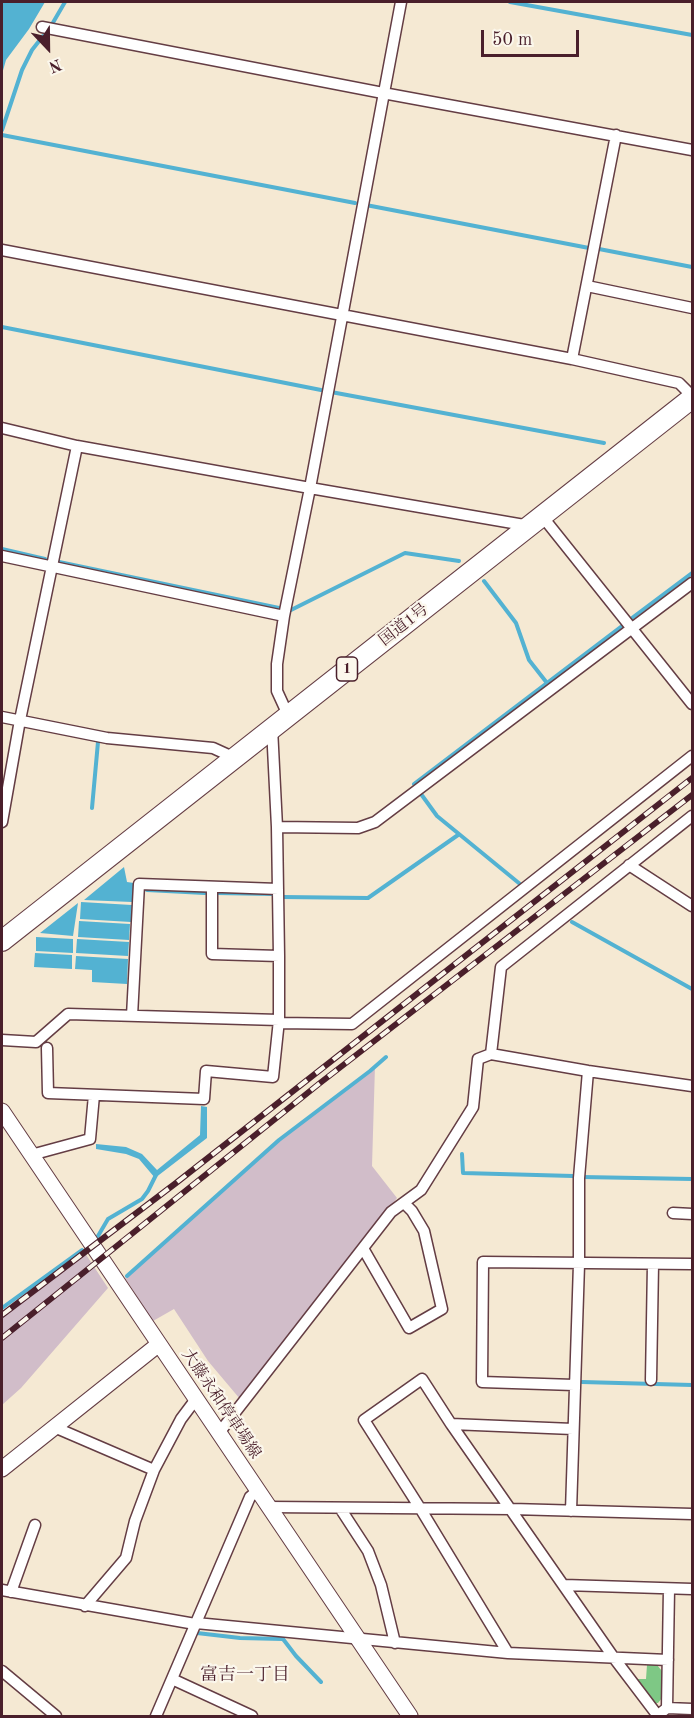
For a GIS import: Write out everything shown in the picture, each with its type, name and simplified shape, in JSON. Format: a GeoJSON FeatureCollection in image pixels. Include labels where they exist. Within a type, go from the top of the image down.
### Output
{"type":"FeatureCollection","features":[{"type":"Feature","properties":{"kind":"highway","name":"国道1号"},"geometry":{"type":"LineString","coordinates":[[2,941],[693,397]]}},
{"type":"Feature","properties":{"kind":"main road","name":"大藤永和停車場線"},"geometry":{"type":"LineString","coordinates":[[2,1111],[409,1716]]}},
{"type":"Feature","properties":{"kind":"main road"},"geometry":{"type":"LineString","coordinates":[[2,1469],[159,1344]]}},
{"type":"Feature","properties":{"kind":"street"},"geometry":{"type":"LineString","coordinates":[[288,715],[277,691],[277,664],[284,616],[400,2]]}},
{"type":"Feature","properties":{"kind":"street"},"geometry":{"type":"LineString","coordinates":[[42,27],[693,150]]}},
{"type":"Feature","properties":{"kind":"street"},"geometry":{"type":"LineString","coordinates":[[572,359],[616,135]]}},
{"type":"Feature","properties":{"kind":"street"},"geometry":{"type":"LineString","coordinates":[[2,250],[572,359],[679,382],[693,397]]}},
{"type":"Feature","properties":{"kind":"street"},"geometry":{"type":"LineString","coordinates":[[587,286],[693,308]]}},
{"type":"Feature","properties":{"kind":"street"},"geometry":{"type":"LineString","coordinates":[[2,428],[77,446],[310,488],[536,521],[632,629],[693,704]]}},
{"type":"Feature","properties":{"kind":"street"},"geometry":{"type":"LineString","coordinates":[[2,822],[20,720],[77,446]]}},
{"type":"Feature","properties":{"kind":"street"},"geometry":{"type":"LineString","coordinates":[[2,556],[284,616]]}},
{"type":"Feature","properties":{"kind":"street"},"geometry":{"type":"LineString","coordinates":[[277,827],[358,828],[375,822],[693,583]]}},
{"type":"Feature","properties":{"kind":"street"},"geometry":{"type":"LineString","coordinates":[[2,717],[107,738],[213,748],[235,758]]}},
{"type":"Feature","properties":{"kind":"street"},"geometry":{"type":"LineString","coordinates":[[48,1048],[48,1093],[204,1099],[206,1071],[273,1077],[279,1021],[279,956],[277,827],[272,728]]}},
{"type":"Feature","properties":{"kind":"street"},"geometry":{"type":"LineString","coordinates":[[2,1040],[36,1042],[68,1014],[352,1024],[693,756]]}},
{"type":"Feature","properties":{"kind":"street"},"geometry":{"type":"LineString","coordinates":[[491,1054],[501,967],[693,816]]}},
{"type":"Feature","properties":{"kind":"street"},"geometry":{"type":"LineString","coordinates":[[629,865],[693,906]]}},
{"type":"Feature","properties":{"kind":"street"},"geometry":{"type":"LineString","coordinates":[[132,1016],[139,884],[278,890]]}},
{"type":"Feature","properties":{"kind":"street"},"geometry":{"type":"LineString","coordinates":[[212,887],[212,954],[279,956]]}},
{"type":"Feature","properties":{"kind":"street"},"geometry":{"type":"LineString","coordinates":[[219,1433],[392,1212],[421,1190],[473,1107],[478,1059],[491,1054],[693,1086]]}},
{"type":"Feature","properties":{"kind":"street"},"geometry":{"type":"LineString","coordinates":[[570,1511],[579,1264],[579,1178],[588,1071]]}},
{"type":"Feature","properties":{"kind":"street"},"geometry":{"type":"LineString","coordinates":[[31,1155],[90,1139],[94,1095]]}},
{"type":"Feature","properties":{"kind":"street"},"geometry":{"type":"LineString","coordinates":[[364,1250],[409,1328],[442,1310],[424,1231],[412,1211],[404,1203]]}},
{"type":"Feature","properties":{"kind":"street"},"geometry":{"type":"LineString","coordinates":[[674,1214],[693,1214]]}},
{"type":"Feature","properties":{"kind":"street"},"geometry":{"type":"LineString","coordinates":[[574,1385],[482,1382],[483,1262],[693,1264]]}},
{"type":"Feature","properties":{"kind":"street"},"geometry":{"type":"LineString","coordinates":[[651,1380],[653,1264]]}},
{"type":"Feature","properties":{"kind":"street"},"geometry":{"type":"LineString","coordinates":[[508,1653],[364,1420],[422,1379],[614,1658],[657,1716],[668,1708],[693,1709]]}},
{"type":"Feature","properties":{"kind":"street"},"geometry":{"type":"LineString","coordinates":[[85,1606],[126,1558],[135,1521],[154,1470],[182,1419],[196,1399]]}},
{"type":"Feature","properties":{"kind":"street"},"geometry":{"type":"LineString","coordinates":[[451,1424],[573,1429]]}},
{"type":"Feature","properties":{"kind":"street"},"geometry":{"type":"LineString","coordinates":[[54,1426],[154,1470]]}},
{"type":"Feature","properties":{"kind":"street"},"geometry":{"type":"LineString","coordinates":[[156,1716],[250,1497],[257,1491]]}},
{"type":"Feature","properties":{"kind":"street"},"geometry":{"type":"LineString","coordinates":[[268,1507],[512,1509],[693,1514]]}},
{"type":"Feature","properties":{"kind":"street"},"geometry":{"type":"LineString","coordinates":[[340,1508],[368,1551],[381,1585],[395,1643]]}},
{"type":"Feature","properties":{"kind":"street"},"geometry":{"type":"LineString","coordinates":[[35,1525],[6,1591],[195,1624],[508,1653],[668,1660]]}},
{"type":"Feature","properties":{"kind":"street"},"geometry":{"type":"LineString","coordinates":[[564,1585],[693,1589]]}},
{"type":"Feature","properties":{"kind":"street"},"geometry":{"type":"LineString","coordinates":[[668,1708],[669,1589]]}},
{"type":"Feature","properties":{"kind":"street"},"geometry":{"type":"LineString","coordinates":[[2,1671],[56,1716]]}},
{"type":"Feature","properties":{"kind":"street"},"geometry":{"type":"LineString","coordinates":[[172,1679],[252,1716]]}},
{"type":"Feature","properties":{"kind":"shaded area"},"geometry":{"type":"Polygon","coordinates":[[[375,1066],[372,1166],[397,1198],[240,1399],[208,1361],[174,1309],[153,1321],[125,1278],[279,1140],[375,1066]]]}},
{"type":"Feature","properties":{"kind":"shaded area"},"geometry":{"type":"Polygon","coordinates":[[[83,1250],[108,1288],[21,1388],[2,1405],[2,1311],[83,1250]]]}},
{"type":"Feature","properties":{"kind":"green space"},"geometry":{"type":"Polygon","coordinates":[[[647,1665],[657,1665],[662,1671],[662,1698],[658,1703],[655,1703],[633,1679],[646,1679],[647,1665]]]}},
{"type":"Feature","properties":{"kind":"water"},"geometry":{"type":"Polygon","coordinates":[[[2,2],[45,2],[6,60],[2,74],[2,2]]]}},
{"type":"Feature","properties":{"kind":"water"},"geometry":{"type":"Polygon","coordinates":[[[124,867],[127,882],[134,883],[132,902],[84,900],[124,867]]]}},
{"type":"Feature","properties":{"kind":"water"},"geometry":{"type":"Polygon","coordinates":[[[81,902],[132,905],[131,922],[80,919],[81,902]]]}},
{"type":"Feature","properties":{"kind":"water"},"geometry":{"type":"Polygon","coordinates":[[[78,903],[73,936],[40,933],[78,903]]]}},
{"type":"Feature","properties":{"kind":"water"},"geometry":{"type":"Polygon","coordinates":[[[79,921],[130,924],[129,940],[78,937],[79,921]]]}},
{"type":"Feature","properties":{"kind":"water"},"geometry":{"type":"Polygon","coordinates":[[[36,937],[73,939],[73,953],[36,951],[36,937]]]}},
{"type":"Feature","properties":{"kind":"water"},"geometry":{"type":"Polygon","coordinates":[[[77,939],[129,942],[128,956],[76,953],[77,939]]]}},
{"type":"Feature","properties":{"kind":"water"},"geometry":{"type":"Polygon","coordinates":[[[35,953],[72,955],[72,969],[34,967],[35,953]]]}},
{"type":"Feature","properties":{"kind":"water"},"geometry":{"type":"Polygon","coordinates":[[[76,956],[128,959],[127,984],[92,982],[92,970],[75,969],[76,956]]]}},
{"type":"Feature","properties":{"kind":"water"},"geometry":{"type":"Polygon","coordinates":[[[201,1106],[207,1107],[207,1138],[155,1178],[139,1159],[126,1154],[96,1149],[96,1144],[126,1147],[142,1154],[157,1170],[200,1135],[201,1106]]]}},
{"type":"Feature","properties":{"kind":"waterway"},"geometry":{"type":"LineString","coordinates":[[51,26],[65,2]]}},
{"type":"Feature","properties":{"kind":"waterway"},"geometry":{"type":"LineString","coordinates":[[510,2],[692,35]]}},
{"type":"Feature","properties":{"kind":"waterway"},"geometry":{"type":"LineString","coordinates":[[2,130],[22,70],[32,50],[43,36]]}},
{"type":"Feature","properties":{"kind":"waterway"},"geometry":{"type":"LineString","coordinates":[[2,135],[355,203]]}},
{"type":"Feature","properties":{"kind":"waterway"},"geometry":{"type":"LineString","coordinates":[[366,205],[589,248]]}},
{"type":"Feature","properties":{"kind":"waterway"},"geometry":{"type":"LineString","coordinates":[[599,249],[692,267]]}},
{"type":"Feature","properties":{"kind":"waterway"},"geometry":{"type":"LineString","coordinates":[[2,327],[321,390]]}},
{"type":"Feature","properties":{"kind":"waterway"},"geometry":{"type":"LineString","coordinates":[[331,392],[604,443]]}},
{"type":"Feature","properties":{"kind":"waterway"},"geometry":{"type":"LineString","coordinates":[[2,549],[45,559]]}},
{"type":"Feature","properties":{"kind":"waterway"},"geometry":{"type":"LineString","coordinates":[[291,610],[405,553],[459,561]]}},
{"type":"Feature","properties":{"kind":"waterway"},"geometry":{"type":"LineString","coordinates":[[59,562],[279,608]]}},
{"type":"Feature","properties":{"kind":"waterway"},"geometry":{"type":"LineString","coordinates":[[632,618],[692,573]]}},
{"type":"Feature","properties":{"kind":"waterway"},"geometry":{"type":"LineString","coordinates":[[484,581],[516,623],[529,660],[547,683]]}},
{"type":"Feature","properties":{"kind":"waterway"},"geometry":{"type":"LineString","coordinates":[[414,784],[622,626]]}},
{"type":"Feature","properties":{"kind":"waterway"},"geometry":{"type":"LineString","coordinates":[[92,808],[98,742]]}},
{"type":"Feature","properties":{"kind":"waterway"},"geometry":{"type":"LineString","coordinates":[[421,794],[437,816],[520,884]]}},
{"type":"Feature","properties":{"kind":"waterway"},"geometry":{"type":"LineString","coordinates":[[283,897],[368,898],[458,835]]}},
{"type":"Feature","properties":{"kind":"waterway"},"geometry":{"type":"LineString","coordinates":[[147,890],[205,893]]}},
{"type":"Feature","properties":{"kind":"waterway"},"geometry":{"type":"LineString","coordinates":[[217,893],[272,894]]}},
{"type":"Feature","properties":{"kind":"waterway"},"geometry":{"type":"LineString","coordinates":[[572,922],[692,989]]}},
{"type":"Feature","properties":{"kind":"waterway"},"geometry":{"type":"LineString","coordinates":[[127,1276],[279,1140],[386,1057]]}},
{"type":"Feature","properties":{"kind":"waterway"},"geometry":{"type":"LineString","coordinates":[[462,1154],[463,1173],[573,1176]]}},
{"type":"Feature","properties":{"kind":"waterway"},"geometry":{"type":"LineString","coordinates":[[98,1236],[108,1219],[142,1199],[157,1173]]}},
{"type":"Feature","properties":{"kind":"waterway"},"geometry":{"type":"LineString","coordinates":[[582,1177],[692,1179]]}},
{"type":"Feature","properties":{"kind":"waterway"},"geometry":{"type":"LineString","coordinates":[[2,1308],[82,1250]]}},
{"type":"Feature","properties":{"kind":"waterway"},"geometry":{"type":"LineString","coordinates":[[582,1382],[692,1385]]}},
{"type":"Feature","properties":{"kind":"waterway"},"geometry":{"type":"LineString","coordinates":[[197,1633],[240,1638],[283,1639],[321,1682]]}},
{"type":"Feature","properties":{"kind":"railway"},"geometry":{"type":"LineString","coordinates":[[2,1315],[176,1183],[692,778]]}},
{"type":"Feature","properties":{"kind":"railway"},"geometry":{"type":"LineString","coordinates":[[2,1338],[320,1083],[692,795]]}},
{"type":"Feature","properties":{"kind":"district","name":"富吉一丁目"},"geometry":{"type":"Point","coordinates":[245,1675]}}]}
